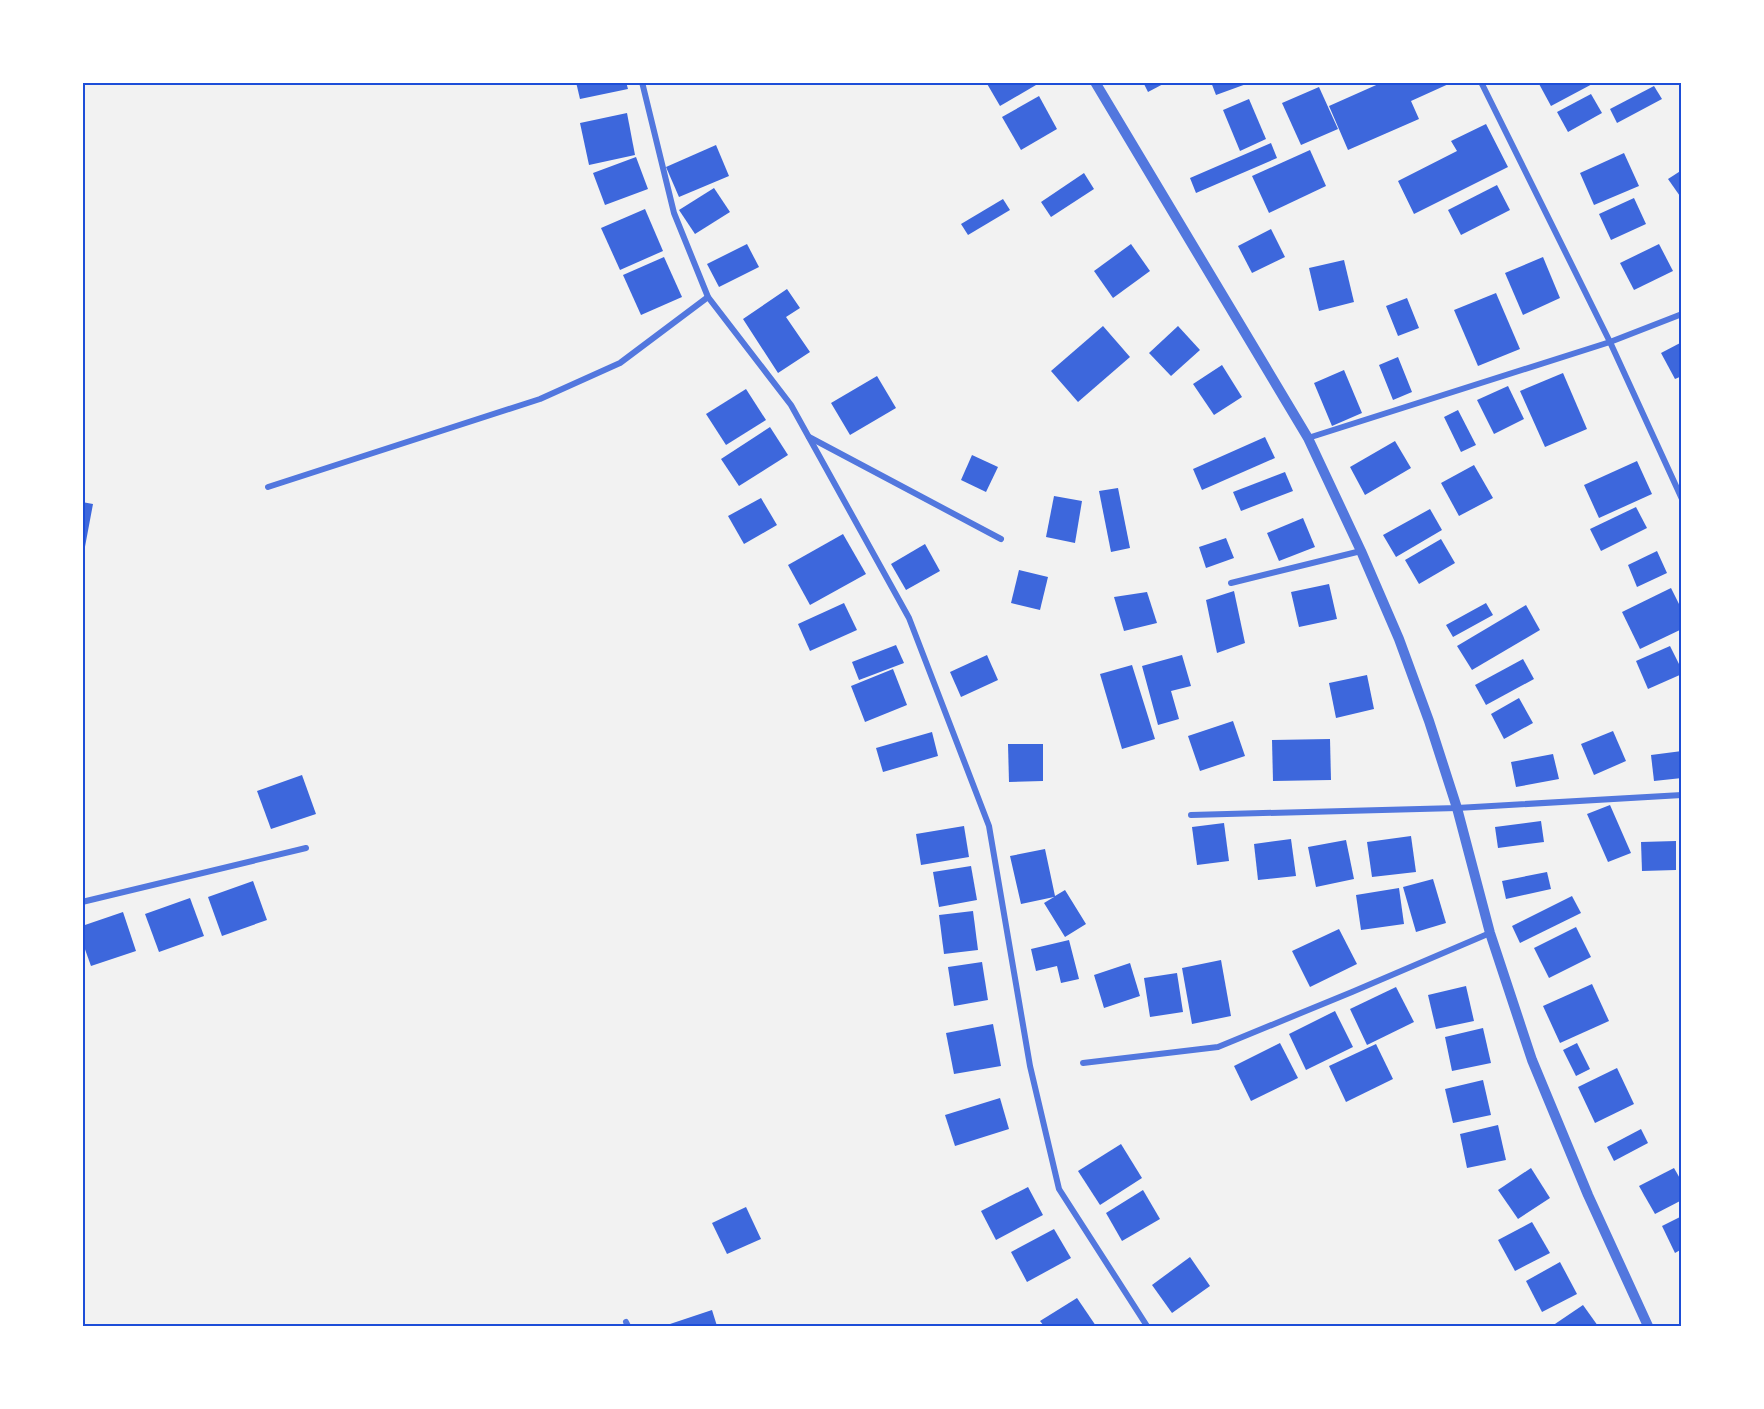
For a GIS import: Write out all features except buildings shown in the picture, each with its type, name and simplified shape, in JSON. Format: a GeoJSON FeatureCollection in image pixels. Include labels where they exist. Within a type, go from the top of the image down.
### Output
{"type":"FeatureCollection","features":[{"type":"Feature","properties":{"kind":"street"},"geometry":{"type":"LineString","coordinates":[[642,82],[674,213],[708,297],[791,405],[909,618],[989,825],[1030,1066],[1059,1189],[1147,1326]]}},
{"type":"Feature","properties":{"kind":"street"},"geometry":{"type":"LineString","coordinates":[[1095,82],[1308,438],[1361,551],[1429,721],[1456,808],[1490,933],[1532,1060],[1587,1195],[1648,1326]]}},
{"type":"Feature","properties":{"kind":"street"},"geometry":{"type":"LineString","coordinates":[[1481,82],[1610,342],[1682,499]]}},
{"type":"Feature","properties":{"kind":"street"},"geometry":{"type":"LineString","coordinates":[[268,487],[540,399],[620,363],[708,297]]}},
{"type":"Feature","properties":{"kind":"street"},"geometry":{"type":"LineString","coordinates":[[1308,438],[1610,342],[1682,314]]}},
{"type":"Feature","properties":{"kind":"street"},"geometry":{"type":"LineString","coordinates":[[808,436],[1001,539]]}},
{"type":"Feature","properties":{"kind":"street"},"geometry":{"type":"LineString","coordinates":[[1231,583],[1361,551]]}},
{"type":"Feature","properties":{"kind":"street"},"geometry":{"type":"LineString","coordinates":[[1191,815],[1456,808],[1682,795]]}},
{"type":"Feature","properties":{"kind":"street"},"geometry":{"type":"LineString","coordinates":[[82,902],[306,848]]}},
{"type":"Feature","properties":{"kind":"street"},"geometry":{"type":"LineString","coordinates":[[1083,1063],[1218,1047],[1490,933]]}}]}
